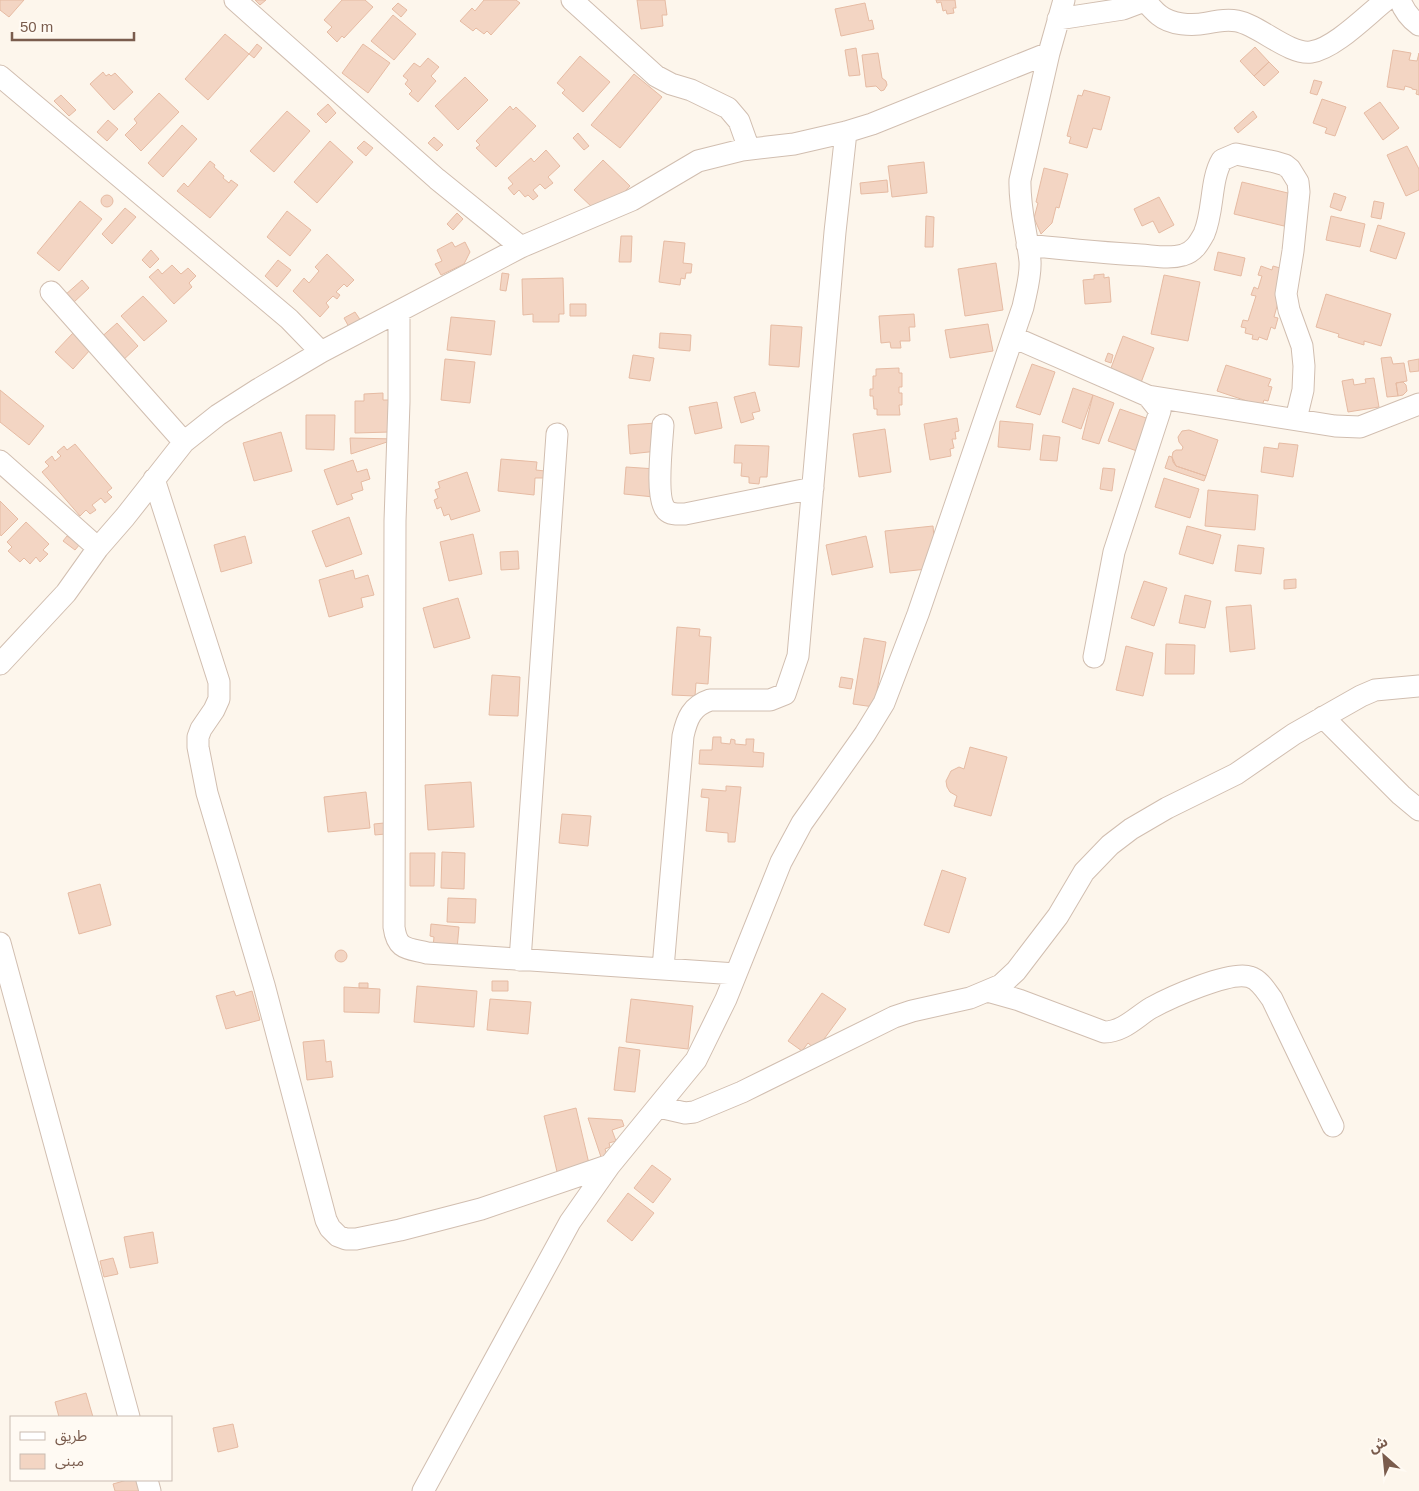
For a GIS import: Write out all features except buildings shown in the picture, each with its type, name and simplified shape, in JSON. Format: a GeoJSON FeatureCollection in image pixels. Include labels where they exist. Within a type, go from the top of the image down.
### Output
{"type":"FeatureCollection","features":[{"type":"Feature","properties":{"kind":"street"},"geometry":{"type":"LineString","coordinates":[[236,0],[437,179],[521,247]]}},
{"type":"Feature","properties":{"kind":"street"},"geometry":{"type":"LineString","coordinates":[[572,0],[656,76],[728,108],[739,121],[749,150]]}},
{"type":"Feature","properties":{"kind":"street"},"geometry":{"type":"LineString","coordinates":[[423,1491],[570,1222],[610,1165],[659,1107],[700,1054],[726,999],[790,842],[865,734],[884,703],[918,614],[1013,337],[1029,282],[1030,263],[1020,200],[1020,180],[1049,53],[1061,10],[1122,9],[1146,1],[1160,16],[1174,22],[1196,25],[1221,20],[1238,21],[1260,30],[1288,46],[1309,52],[1321,49],[1351,29],[1386,0]]}},
{"type":"Feature","properties":{"kind":"street"},"geometry":{"type":"LineString","coordinates":[[1400,0],[1403,10],[1410,20],[1419,25]]}},
{"type":"Feature","properties":{"kind":"street"},"geometry":{"type":"LineString","coordinates":[[0,664],[66,593],[98,548],[125,518],[184,442],[218,414],[321,352],[521,247],[632,200],[698,161],[718,155],[794,144],[872,124],[1049,53]]}},
{"type":"Feature","properties":{"kind":"street"},"geometry":{"type":"LineString","coordinates":[[0,76],[282,312],[321,352]]}},
{"type":"Feature","properties":{"kind":"street"},"geometry":{"type":"LineString","coordinates":[[663,968],[683,736],[687,719],[702,702],[710,700],[770,700],[786,694],[798,656],[835,232],[846,132]]}},
{"type":"Feature","properties":{"kind":"street"},"geometry":{"type":"LineString","coordinates":[[1027,245],[1114,254],[1168,257],[1185,255],[1192,251],[1205,232],[1217,171],[1222,160],[1236,154],[1285,165],[1295,175],[1299,192],[1293,251],[1286,294],[1289,310],[1302,346],[1304,366],[1303,390],[1296,419]]}},
{"type":"Feature","properties":{"kind":"street"},"geometry":{"type":"LineString","coordinates":[[51,292],[184,442]]}},
{"type":"Feature","properties":{"kind":"street"},"geometry":{"type":"LineString","coordinates":[[399,311],[399,402],[395,522],[394,927],[396,939],[401,946],[427,953],[736,974]]}},
{"type":"Feature","properties":{"kind":"street"},"geometry":{"type":"LineString","coordinates":[[1013,337],[1148,396],[1335,426],[1360,427],[1419,404]]}},
{"type":"Feature","properties":{"kind":"street"},"geometry":{"type":"LineString","coordinates":[[1094,657],[1114,552],[1160,411],[1148,396]]}},
{"type":"Feature","properties":{"kind":"street"},"geometry":{"type":"LineString","coordinates":[[663,425],[661,499],[665,509],[671,514],[685,514],[813,488]]}},
{"type":"Feature","properties":{"kind":"street"},"geometry":{"type":"LineString","coordinates":[[520,960],[557,434]]}},
{"type":"Feature","properties":{"kind":"street"},"geometry":{"type":"LineString","coordinates":[[0,460],[98,548]]}},
{"type":"Feature","properties":{"kind":"street"},"geometry":{"type":"LineString","coordinates":[[154,479],[219,682],[219,699],[214,710],[201,728],[198,737],[198,747],[207,793],[264,985],[326,1220],[330,1228],[338,1236],[346,1239],[356,1239],[400,1230],[481,1209],[610,1165]]}},
{"type":"Feature","properties":{"kind":"street"},"geometry":{"type":"LineString","coordinates":[[659,1107],[685,1113],[694,1112],[742,1092],[894,1017],[970,998],[1001,985],[1016,971],[1058,916],[1084,872],[1110,845],[1131,829],[1167,808],[1236,774],[1294,734],[1361,696],[1375,690],[1419,686]]}},
{"type":"Feature","properties":{"kind":"street"},"geometry":{"type":"LineString","coordinates":[[1323,717],[1401,795],[1419,810]]}},
{"type":"Feature","properties":{"kind":"street"},"geometry":{"type":"LineString","coordinates":[[0,944],[129,1416]]}},
{"type":"Feature","properties":{"kind":"street"},"geometry":{"type":"LineString","coordinates":[[987,991],[1019,1000],[1104,1032],[1112,1032],[1151,1008],[1200,986],[1235,976],[1250,976],[1261,985],[1272,999],[1333,1126]]}}]}
